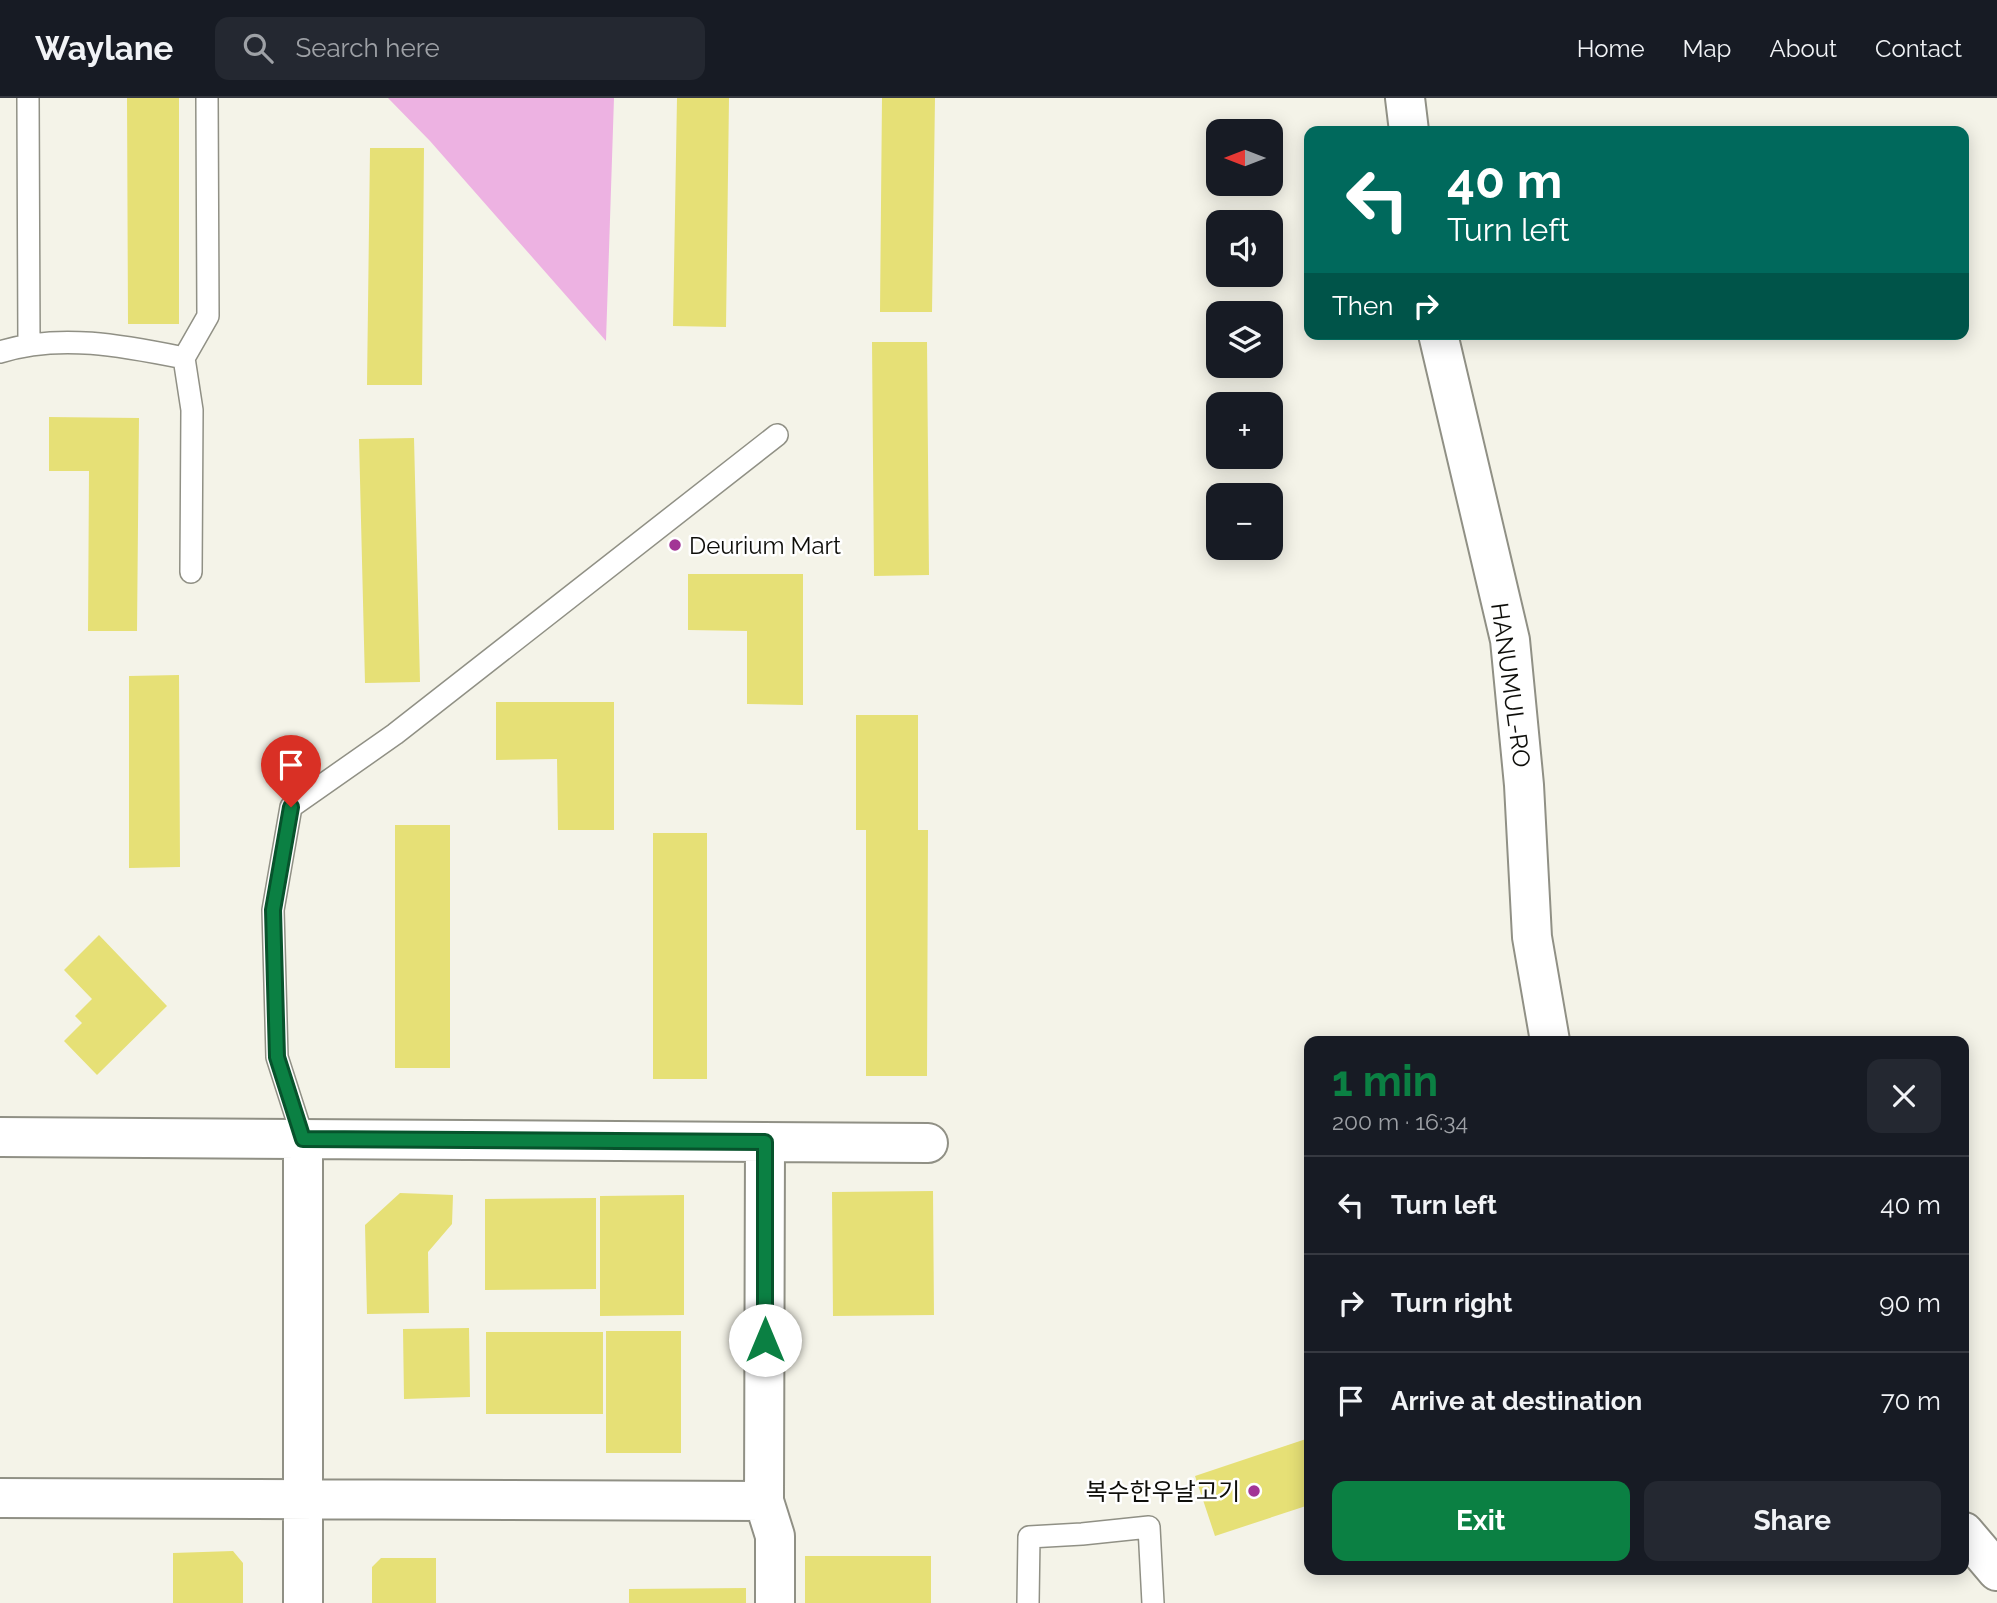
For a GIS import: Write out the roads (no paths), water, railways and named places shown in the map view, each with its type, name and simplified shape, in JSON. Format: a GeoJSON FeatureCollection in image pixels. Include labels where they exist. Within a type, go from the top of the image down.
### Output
{"type":"FeatureCollection","features":[{"type":"Feature","properties":{"kind":"street"},"geometry":{"type":"LineString","coordinates":[[1405,98],[1408,126]]}},
{"type":"Feature","properties":{"kind":"street","name":"HANUMUL-RO"},"geometry":{"type":"LineString","coordinates":[[1439,340],[1510,640],[1524,785],[1532,937],[1549,1036]]}},
{"type":"Feature","properties":{"kind":"street"},"geometry":{"type":"LineString","coordinates":[[0,1137],[928,1143]]}},
{"type":"Feature","properties":{"kind":"street"},"geometry":{"type":"LineString","coordinates":[[303,1139],[303,1603]]}},
{"type":"Feature","properties":{"kind":"street"},"geometry":{"type":"LineString","coordinates":[[765,1142],[764,1501],[775,1536],[775,1603]]}},
{"type":"Feature","properties":{"kind":"street"},"geometry":{"type":"LineString","coordinates":[[0,1498],[764,1501]]}},
{"type":"Feature","properties":{"kind":"street"},"geometry":{"type":"LineString","coordinates":[[1969,1538],[1997,1571]]}},
{"type":"Feature","properties":{"kind":"lane"},"geometry":{"type":"LineString","coordinates":[[28,98],[29,345]]}},
{"type":"Feature","properties":{"kind":"lane"},"geometry":{"type":"LineString","coordinates":[[191,572],[192,410],[184,358],[208,316],[207,98]]}},
{"type":"Feature","properties":{"kind":"lane"},"geometry":{"type":"LineString","coordinates":[[0,352],[21,345],[88,343],[124,346],[184,358]]}},
{"type":"Feature","properties":{"kind":"lane"},"geometry":{"type":"LineString","coordinates":[[303,1139],[277,1057],[273,910],[291,807],[395,734],[777,435]]}},
{"type":"Feature","properties":{"kind":"lane"},"geometry":{"type":"LineString","coordinates":[[1028,1603],[1029,1537],[1149,1527],[1153,1603]]}},
{"type":"Feature","properties":{"kind":"place","name":"Deurium Mart"},"geometry":{"type":"Point","coordinates":[675,545]}},
{"type":"Feature","properties":{"kind":"place","name":"복수한우날고기"},"geometry":{"type":"Point","coordinates":[1254,1491]}}]}
